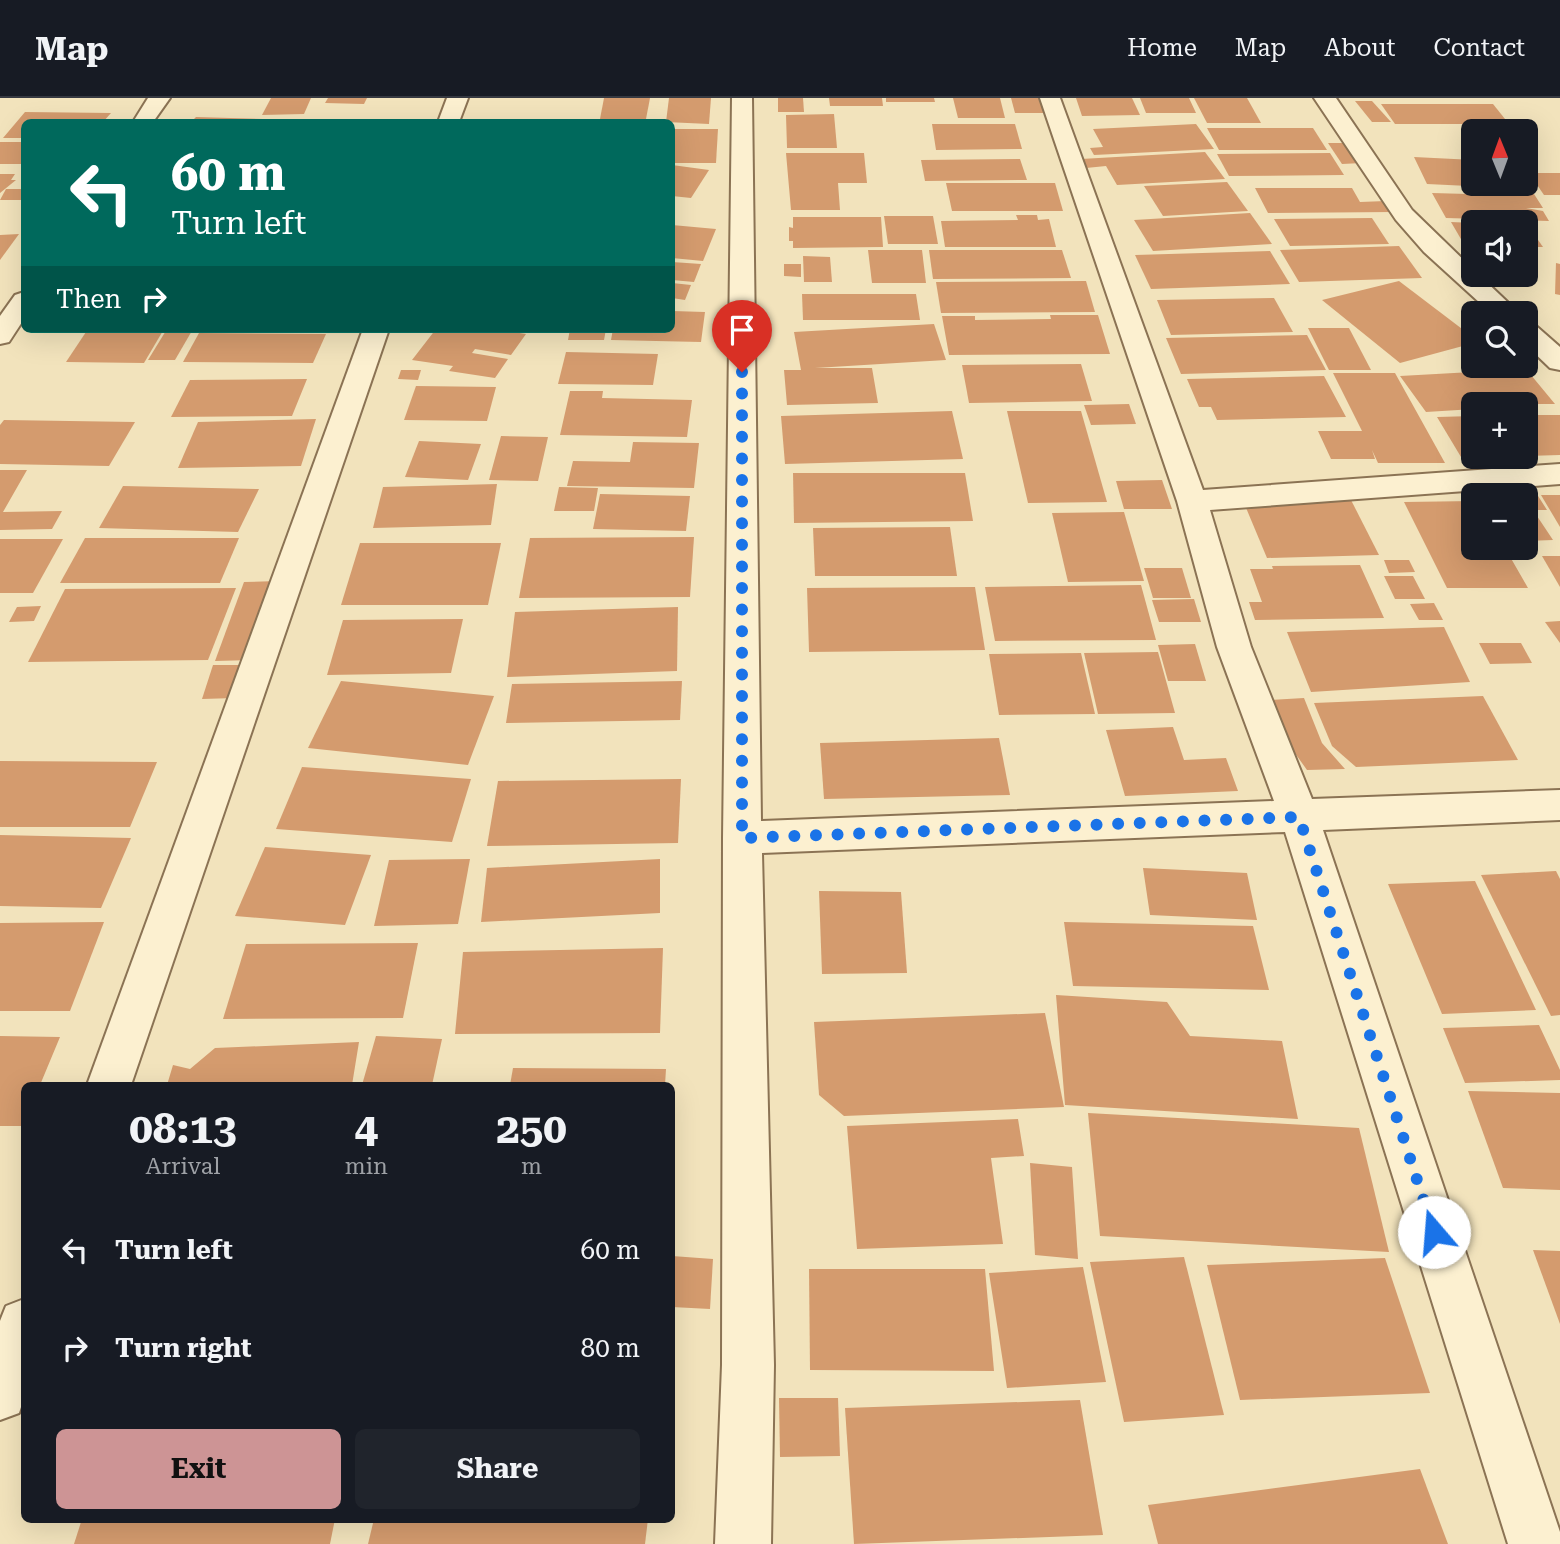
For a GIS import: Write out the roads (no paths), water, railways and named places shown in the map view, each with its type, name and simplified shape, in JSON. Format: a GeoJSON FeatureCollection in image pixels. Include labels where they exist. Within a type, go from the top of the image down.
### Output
{"type":"FeatureCollection","features":[{"type":"Feature","properties":{"kind":"street"},"geometry":{"type":"LineString","coordinates":[[145,119],[159,98]]}},
{"type":"Feature","properties":{"kind":"street"},"geometry":{"type":"LineString","coordinates":[[450,119],[457,98]]}},
{"type":"Feature","properties":{"kind":"street"},"geometry":{"type":"LineString","coordinates":[[742,98],[742,838],[748,1366],[743,1544]]}},
{"type":"Feature","properties":{"kind":"street"},"geometry":{"type":"LineString","coordinates":[[1050,98],[1192,501],[1234,647],[1299,817],[1536,1544]]}},
{"type":"Feature","properties":{"kind":"street"},"geometry":{"type":"LineString","coordinates":[[1325,98],[1404,215],[1433,247],[1493,301]]}},
{"type":"Feature","properties":{"kind":"street"},"geometry":{"type":"LineString","coordinates":[[0,336],[21,304]]}},
{"type":"Feature","properties":{"kind":"street"},"geometry":{"type":"LineString","coordinates":[[110,1082],[375,333]]}},
{"type":"Feature","properties":{"kind":"street"},"geometry":{"type":"LineString","coordinates":[[1538,342],[1560,362]]}},
{"type":"Feature","properties":{"kind":"street"},"geometry":{"type":"LineString","coordinates":[[1192,501],[1560,474]]}},
{"type":"Feature","properties":{"kind":"street"},"geometry":{"type":"LineString","coordinates":[[742,838],[1560,805]]}},
{"type":"Feature","properties":{"kind":"street"},"geometry":{"type":"LineString","coordinates":[[0,1394],[21,1333]]}}]}
